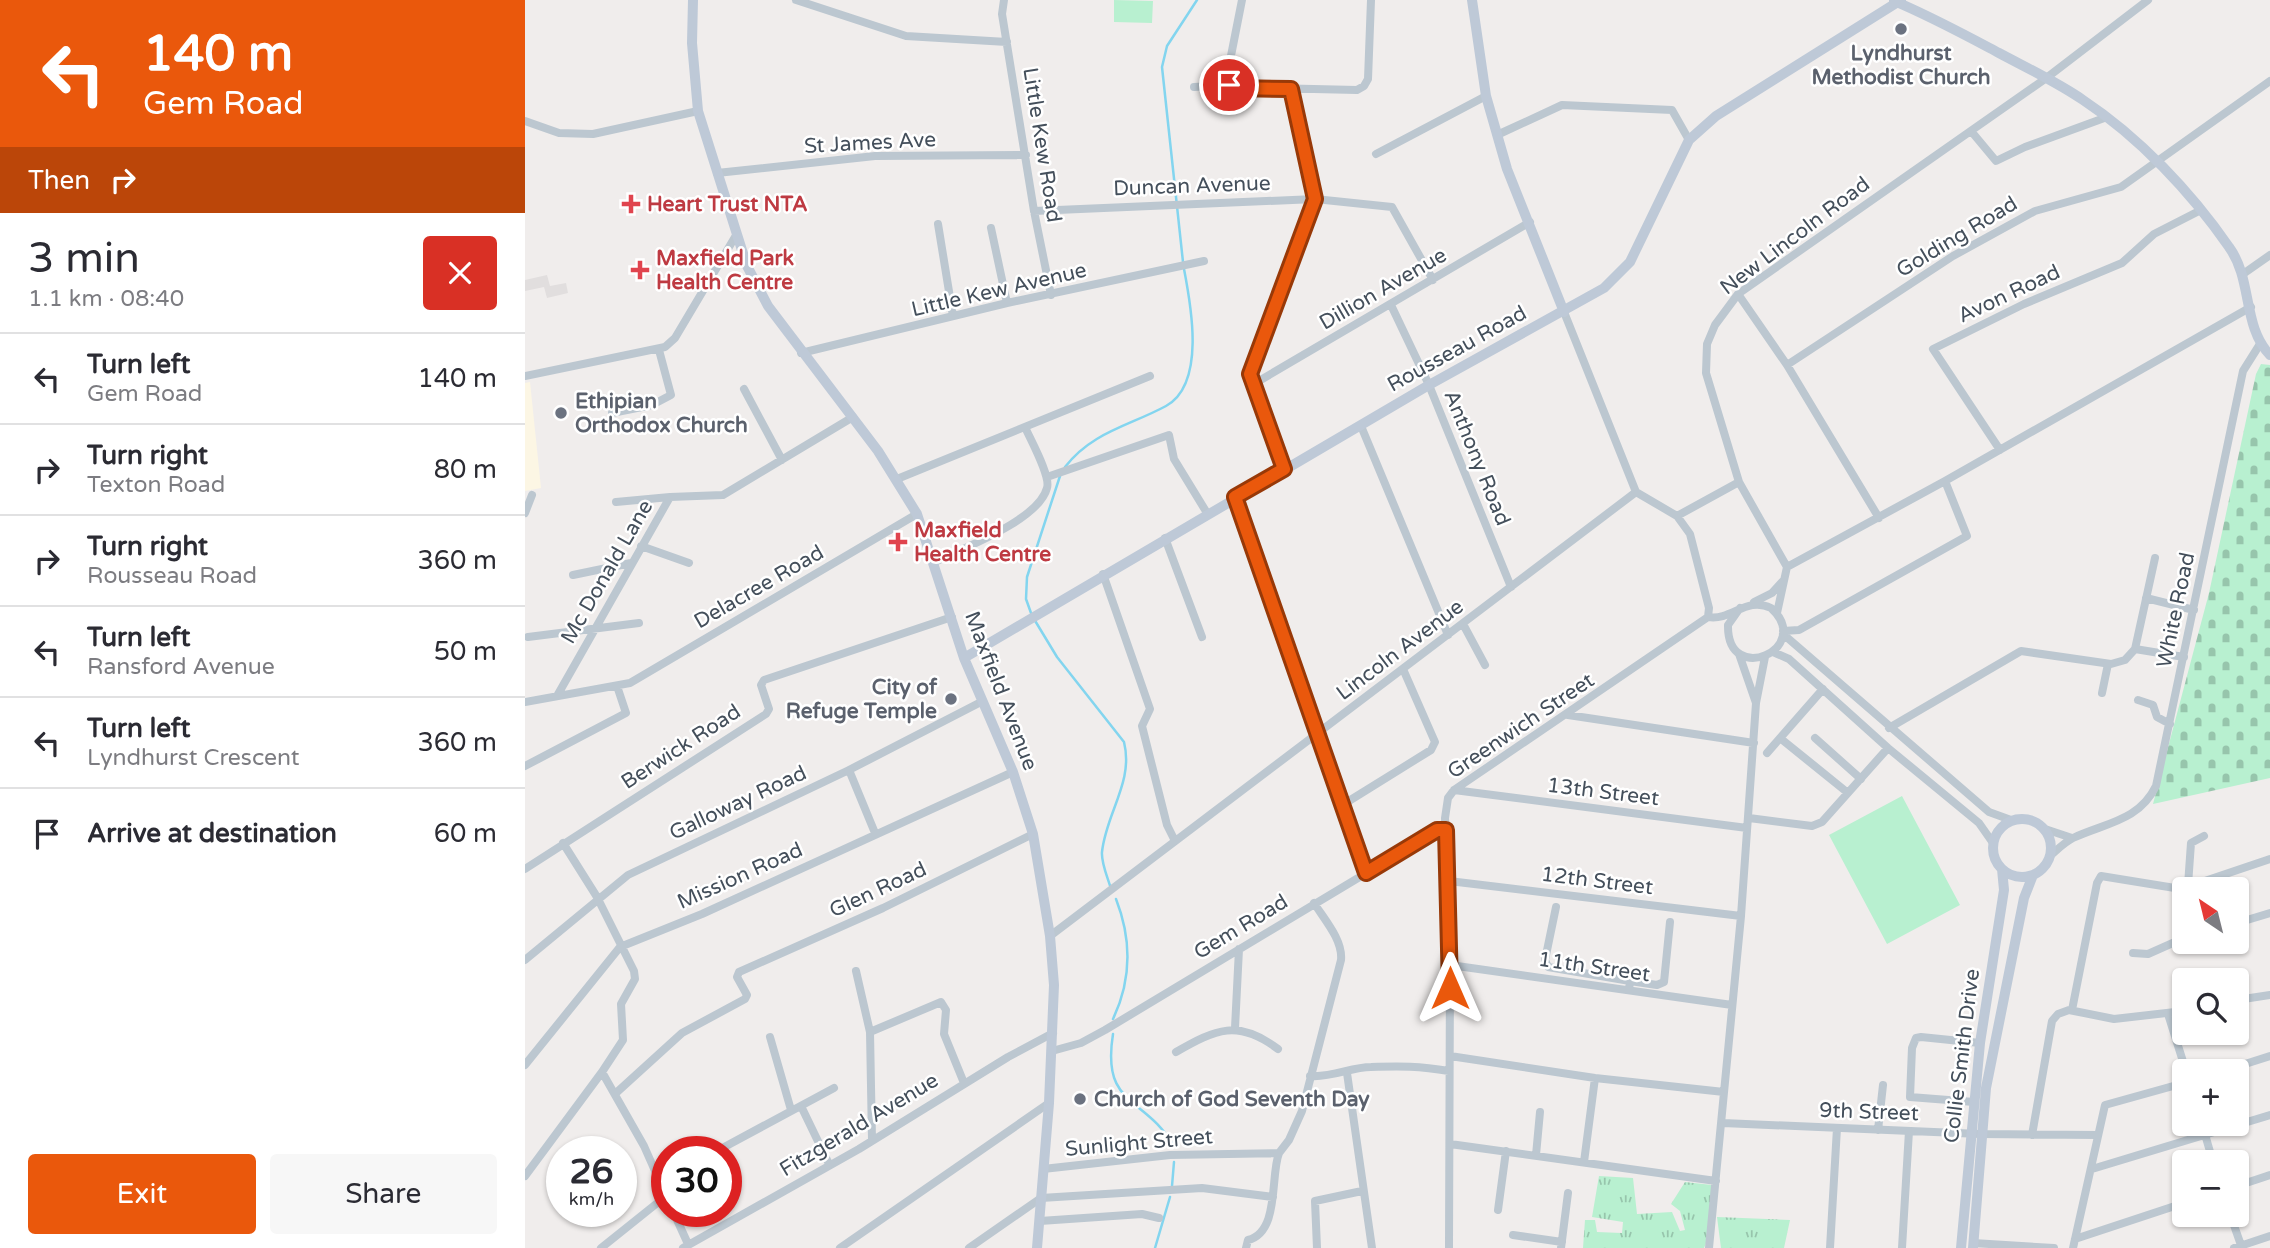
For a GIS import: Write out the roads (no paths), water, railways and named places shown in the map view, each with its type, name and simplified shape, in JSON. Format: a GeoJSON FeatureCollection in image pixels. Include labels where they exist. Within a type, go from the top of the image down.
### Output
{"type":"FeatureCollection","features":[{"type":"Feature","properties":{"kind":"street","name":"Maxfield Avenue"},"geometry":{"type":"LineString","coordinates":[[693,0],[692,43],[698,111],[735,237],[768,306],[897,479],[917,514],[935,562],[964,658],[1013,772],[1033,834],[1050,936],[1053,1033],[1037,1248]]}},
{"type":"Feature","properties":{"kind":"street"},"geometry":{"type":"LineString","coordinates":[[796,0],[906,36],[1007,42]]}},
{"type":"Feature","properties":{"kind":"street","name":"Little Kew Road"},"geometry":{"type":"LineString","coordinates":[[1004,0],[1002,14],[1034,211],[1051,295]]}},
{"type":"Feature","properties":{"kind":"street"},"geometry":{"type":"LineString","coordinates":[[1229,85],[1227,76],[1242,0]]}},
{"type":"Feature","properties":{"kind":"street"},"geometry":{"type":"LineString","coordinates":[[1194,87],[1229,85],[1234,88],[1357,90],[1364,86],[1368,79],[1371,0]]}},
{"type":"Feature","properties":{"kind":"street"},"geometry":{"type":"LineString","coordinates":[[1472,0],[1486,96],[1507,169],[1636,492],[1677,516],[1690,534],[1710,618],[1739,654],[1756,703]]}},
{"type":"Feature","properties":{"kind":"street","name":"New Lincoln Road"},"geometry":{"type":"LineString","coordinates":[[1787,567],[1739,482],[1706,373],[1707,344],[1715,325],[1738,294],[2045,79],[2148,0]]}},
{"type":"Feature","properties":{"kind":"street"},"geometry":{"type":"LineString","coordinates":[[1896,1],[1955,29],[2082,99],[2154,160],[2201,210],[2231,250],[2243,274],[2260,344],[2270,355]]}},
{"type":"Feature","properties":{"kind":"street","name":"Rousseau Road"},"geometry":{"type":"LineString","coordinates":[[964,658],[1207,513],[1604,288],[1630,262],[1689,140],[1716,116],[1896,1]]}},
{"type":"Feature","properties":{"kind":"street","name":"Golding Road"},"geometry":{"type":"LineString","coordinates":[[1787,365],[1953,256],[2035,211],[2121,187],[2154,160],[2270,81]]}},
{"type":"Feature","properties":{"kind":"street"},"geometry":{"type":"LineString","coordinates":[[1284,469],[1250,374],[1315,199],[1291,89]]}},
{"type":"Feature","properties":{"kind":"street"},"geometry":{"type":"LineString","coordinates":[[1376,154],[1486,96]]}},
{"type":"Feature","properties":{"kind":"street"},"geometry":{"type":"LineString","coordinates":[[1497,135],[1562,105],[1672,110],[1689,140]]}},
{"type":"Feature","properties":{"kind":"street"},"geometry":{"type":"LineString","coordinates":[[525,121],[559,133],[575,135],[656,123],[698,111]]}},
{"type":"Feature","properties":{"kind":"street"},"geometry":{"type":"LineString","coordinates":[[1971,131],[1996,162],[2025,147],[2106,117]]}},
{"type":"Feature","properties":{"kind":"street","name":"St James Ave"},"geometry":{"type":"LineString","coordinates":[[717,173],[875,156],[1026,155]]}},
{"type":"Feature","properties":{"kind":"street","name":"Duncan Avenue"},"geometry":{"type":"LineString","coordinates":[[1034,211],[1315,199],[1392,207],[1433,280]]}},
{"type":"Feature","properties":{"kind":"street","name":"Avon Road"},"geometry":{"type":"LineString","coordinates":[[2000,450],[1933,349],[2024,304],[2122,263],[2154,234],[2201,210]]}},
{"type":"Feature","properties":{"kind":"street","name":"Dillion Avenue"},"geometry":{"type":"LineString","coordinates":[[1252,385],[1530,222]]}},
{"type":"Feature","properties":{"kind":"street"},"geometry":{"type":"LineString","coordinates":[[938,225],[953,316]]}},
{"type":"Feature","properties":{"kind":"street"},"geometry":{"type":"LineString","coordinates":[[991,228],[1007,303]]}},
{"type":"Feature","properties":{"kind":"street"},"geometry":{"type":"LineString","coordinates":[[525,376],[659,350],[675,338],[735,237]]}},
{"type":"Feature","properties":{"kind":"street"},"geometry":{"type":"LineString","coordinates":[[2243,274],[2270,255]]}},
{"type":"Feature","properties":{"kind":"street","name":"Little Kew Avenue"},"geometry":{"type":"LineString","coordinates":[[801,353],[1007,303],[1204,261]]}},
{"type":"Feature","properties":{"kind":"street"},"geometry":{"type":"LineString","coordinates":[[1738,294],[1787,365],[1879,518]]}},
{"type":"Feature","properties":{"kind":"street","name":"Anthony Road"},"geometry":{"type":"LineString","coordinates":[[1391,305],[1429,385],[1511,587]]}},
{"type":"Feature","properties":{"kind":"street"},"geometry":{"type":"LineString","coordinates":[[2072,838],[2045,829],[2033,820],[2011,820],[1989,812],[1889,728],[1783,633],[1777,613],[1787,567],[1879,518],[2251,307]]}},
{"type":"Feature","properties":{"kind":"street","name":"White Road"},"geometry":{"type":"LineString","coordinates":[[2051,855],[2072,838],[2123,820],[2146,803],[2160,777],[2243,371],[2260,344]]}},
{"type":"Feature","properties":{"kind":"street"},"geometry":{"type":"LineString","coordinates":[[612,413],[652,405],[671,395],[659,350]]}},
{"type":"Feature","properties":{"kind":"street"},"geometry":{"type":"LineString","coordinates":[[897,479],[1150,376]]}},
{"type":"Feature","properties":{"kind":"street"},"geometry":{"type":"LineString","coordinates":[[744,389],[782,460]]}},
{"type":"Feature","properties":{"kind":"street","name":"Mc Donald Lane"},"geometry":{"type":"LineString","coordinates":[[557,696],[670,497],[723,495],[853,418]]}},
{"type":"Feature","properties":{"kind":"street"},"geometry":{"type":"LineString","coordinates":[[935,562],[1032,510],[1048,487],[1047,477],[1025,426]]}},
{"type":"Feature","properties":{"kind":"street"},"geometry":{"type":"LineString","coordinates":[[1361,426],[1448,635]]}},
{"type":"Feature","properties":{"kind":"street"},"geometry":{"type":"LineString","coordinates":[[1047,477],[1169,435],[1174,459],[1207,513]]}},
{"type":"Feature","properties":{"kind":"street"},"geometry":{"type":"LineString","coordinates":[[1783,633],[1799,630],[1968,536],[1945,481]]}},
{"type":"Feature","properties":{"kind":"street"},"geometry":{"type":"LineString","coordinates":[[1677,516],[1739,482]]}},
{"type":"Feature","properties":{"kind":"street","name":"Lincoln Avenue"},"geometry":{"type":"LineString","coordinates":[[1050,936],[1636,492]]}},
{"type":"Feature","properties":{"kind":"street"},"geometry":{"type":"LineString","coordinates":[[525,513],[532,495]]}},
{"type":"Feature","properties":{"kind":"street"},"geometry":{"type":"LineString","coordinates":[[616,502],[670,497]]}},
{"type":"Feature","properties":{"kind":"street"},"geometry":{"type":"LineString","coordinates":[[1235,497],[1366,873]]}},
{"type":"Feature","properties":{"kind":"street","name":"Delacree Road"},"geometry":{"type":"LineString","coordinates":[[525,702],[629,683],[917,514]]}},
{"type":"Feature","properties":{"kind":"street"},"geometry":{"type":"LineString","coordinates":[[1165,538],[1202,637]]}},
{"type":"Feature","properties":{"kind":"street"},"geometry":{"type":"LineString","coordinates":[[641,546],[689,563]]}},
{"type":"Feature","properties":{"kind":"street"},"geometry":{"type":"LineString","coordinates":[[1889,728],[2021,651],[2108,664],[2125,660],[2135,649],[2155,558]]}},
{"type":"Feature","properties":{"kind":"street"},"geometry":{"type":"LineString","coordinates":[[573,575],[631,563]]}},
{"type":"Feature","properties":{"kind":"street"},"geometry":{"type":"LineString","coordinates":[[1103,575],[1150,709],[1142,726],[1167,825],[1175,842]]}},
{"type":"Feature","properties":{"kind":"street"},"geometry":{"type":"LineString","coordinates":[[1732,645],[1728,625],[1739,608],[1772,593],[1786,578]]}},
{"type":"Feature","properties":{"kind":"street"},"geometry":{"type":"LineString","coordinates":[[2147,598],[2194,610]]}},
{"type":"Feature","properties":{"kind":"street"},"geometry":{"type":"LineString","coordinates":[[1748,604],[1764,605],[1777,613]]}},
{"type":"Feature","properties":{"kind":"street","name":"Greenwich Street"},"geometry":{"type":"LineString","coordinates":[[1449,1248],[1450,965],[1447,805],[1454,790],[1710,618],[1739,608]]}},
{"type":"Feature","properties":{"kind":"street","name":"Berwick Road"},"geometry":{"type":"LineString","coordinates":[[525,869],[765,714],[769,709],[761,685],[764,680],[952,617]]}},
{"type":"Feature","properties":{"kind":"street"},"geometry":{"type":"LineString","coordinates":[[528,637],[639,623]]}},
{"type":"Feature","properties":{"kind":"street"},"geometry":{"type":"LineString","coordinates":[[1463,624],[1485,665]]}},
{"type":"Feature","properties":{"kind":"street"},"geometry":{"type":"LineString","coordinates":[[1739,654],[1751,659],[1765,657],[1773,652],[1783,633]]}},
{"type":"Feature","properties":{"kind":"street"},"geometry":{"type":"LineString","coordinates":[[2135,649],[2184,657]]}},
{"type":"Feature","properties":{"kind":"street"},"geometry":{"type":"LineString","coordinates":[[1773,652],[1789,659],[1888,748],[1979,823],[1993,843]]}},
{"type":"Feature","properties":{"kind":"street"},"geometry":{"type":"LineString","coordinates":[[1711,1245],[1741,916],[1756,703],[1765,657]]}},
{"type":"Feature","properties":{"kind":"street"},"geometry":{"type":"LineString","coordinates":[[2102,693],[2108,664]]}},
{"type":"Feature","properties":{"kind":"street"},"geometry":{"type":"LineString","coordinates":[[1344,804],[1431,750],[1434,742],[1432,736],[1403,669]]}},
{"type":"Feature","properties":{"kind":"street"},"geometry":{"type":"LineString","coordinates":[[525,766],[626,712],[617,686]]}},
{"type":"Feature","properties":{"kind":"street"},"geometry":{"type":"LineString","coordinates":[[1767,752],[1822,689]]}},
{"type":"Feature","properties":{"kind":"street"},"geometry":{"type":"LineString","coordinates":[[2138,700],[2153,705],[2157,717],[2170,724]]}},
{"type":"Feature","properties":{"kind":"street","name":"Galloway Road"},"geometry":{"type":"LineString","coordinates":[[525,960],[597,897],[628,875],[849,770],[981,702]]}},
{"type":"Feature","properties":{"kind":"street"},"geometry":{"type":"LineString","coordinates":[[1568,715],[1754,743]]}},
{"type":"Feature","properties":{"kind":"street"},"geometry":{"type":"LineString","coordinates":[[1780,737],[1848,793]]}},
{"type":"Feature","properties":{"kind":"street"},"geometry":{"type":"LineString","coordinates":[[1815,738],[1861,779]]}},
{"type":"Feature","properties":{"kind":"street"},"geometry":{"type":"LineString","coordinates":[[1749,818],[1812,827],[1822,822],[1888,748]]}},
{"type":"Feature","properties":{"kind":"street"},"geometry":{"type":"LineString","coordinates":[[849,770],[875,833]]}},
{"type":"Feature","properties":{"kind":"street","name":"Mission Road"},"geometry":{"type":"LineString","coordinates":[[525,1065],[620,947],[702,914],[1013,772]]}},
{"type":"Feature","properties":{"kind":"street","name":"13th Street"},"geometry":{"type":"LineString","coordinates":[[1454,790],[1747,828]]}},
{"type":"Feature","properties":{"kind":"street"},"geometry":{"type":"LineString","coordinates":[[2011,820],[1996,834],[1993,843],[1994,858],[2002,869],[2020,877],[2033,875],[2047,863],[2051,855],[2050,837],[2045,829]]}},
{"type":"Feature","properties":{"kind":"street","name":"Gem Road"},"geometry":{"type":"LineString","coordinates":[[1052,1051],[1081,1043],[1105,1030],[1437,830],[1446,830]]}},
{"type":"Feature","properties":{"kind":"street","name":"Glen Road"},"geometry":{"type":"LineString","coordinates":[[616,1094],[682,1033],[745,999],[737,975],[883,908],[1033,834]]}},
{"type":"Feature","properties":{"kind":"street"},"geometry":{"type":"LineString","coordinates":[[2186,877],[2191,843],[2204,836]]}},
{"type":"Feature","properties":{"kind":"street"},"geometry":{"type":"LineString","coordinates":[[525,1176],[623,1040],[621,1004],[635,979],[634,971],[597,897],[563,843]]}},
{"type":"Feature","properties":{"kind":"street"},"geometry":{"type":"LineString","coordinates":[[2215,877],[2270,859]]}},
{"type":"Feature","properties":{"kind":"street","name":"Collie Smith Drive"},"geometry":{"type":"LineString","coordinates":[[1973,1246],[1974,1101],[1980,1043],[2004,890],[2002,869]]}},
{"type":"Feature","properties":{"kind":"street","name":"Collie Smith Drive"},"geometry":{"type":"LineString","coordinates":[[1961,1248],[1975,1134],[2024,898],[2033,875]]}},
{"type":"Feature","properties":{"kind":"street"},"geometry":{"type":"LineString","coordinates":[[2072,1010],[2097,883],[2101,876],[2172,885]]}},
{"type":"Feature","properties":{"kind":"street","name":"12th Street"},"geometry":{"type":"LineString","coordinates":[[1449,881],[1741,916]]}},
{"type":"Feature","properties":{"kind":"street"},"geometry":{"type":"LineString","coordinates":[[1246,1248],[1248,1240],[1259,1236],[1265,1228],[1273,1197],[1279,1153],[1289,1140],[1302,1111],[1341,954],[1332,930],[1314,904]]}},
{"type":"Feature","properties":{"kind":"street"},"geometry":{"type":"LineString","coordinates":[[1556,907],[1545,960],[1548,967],[1630,986],[1657,985],[1664,982],[1670,922]]}},
{"type":"Feature","properties":{"kind":"street"},"geometry":{"type":"LineString","coordinates":[[2249,919],[2270,913]]}},
{"type":"Feature","properties":{"kind":"street"},"geometry":{"type":"LineString","coordinates":[[2133,953],[2148,954],[2172,943]]}},
{"type":"Feature","properties":{"kind":"street"},"geometry":{"type":"LineString","coordinates":[[1235,1028],[1239,949]]}},
{"type":"Feature","properties":{"kind":"street","name":"11th Street"},"geometry":{"type":"LineString","coordinates":[[1450,965],[1630,986],[1733,1005]]}},
{"type":"Feature","properties":{"kind":"street"},"geometry":{"type":"LineString","coordinates":[[856,971],[870,1032],[873,1140]]}},
{"type":"Feature","properties":{"kind":"street"},"geometry":{"type":"LineString","coordinates":[[2249,998],[2270,995]]}},
{"type":"Feature","properties":{"kind":"street"},"geometry":{"type":"LineString","coordinates":[[870,1032],[941,1002],[946,1007],[944,1034],[964,1083]]}},
{"type":"Feature","properties":{"kind":"street"},"geometry":{"type":"LineString","coordinates":[[2032,1135],[2052,1021],[2063,1011],[2072,1010],[2114,1018],[2172,1013]]}},
{"type":"Feature","properties":{"kind":"street"},"geometry":{"type":"LineString","coordinates":[[2168,1014],[2182,1059]]}},
{"type":"Feature","properties":{"kind":"street"},"geometry":{"type":"LineString","coordinates":[[1176,1052],[1203,1036],[1235,1028],[1262,1037],[1278,1049]]}},
{"type":"Feature","properties":{"kind":"street","name":"Fitzgerald Avenue"},"geometry":{"type":"LineString","coordinates":[[686,1246],[873,1140],[964,1083],[1053,1033]]}},
{"type":"Feature","properties":{"kind":"street"},"geometry":{"type":"LineString","coordinates":[[770,1037],[791,1110]]}},
{"type":"Feature","properties":{"kind":"street"},"geometry":{"type":"LineString","coordinates":[[1974,1101],[1910,1097],[1912,1048],[1916,1038],[1921,1037],[1980,1043]]}},
{"type":"Feature","properties":{"kind":"street"},"geometry":{"type":"LineString","coordinates":[[1450,1056],[1595,1078],[1724,1092]]}},
{"type":"Feature","properties":{"kind":"street"},"geometry":{"type":"LineString","coordinates":[[2249,1063],[2270,1056]]}},
{"type":"Feature","properties":{"kind":"street"},"geometry":{"type":"LineString","coordinates":[[1310,1076],[1347,1073],[1369,1066],[1407,1064],[1449,1072]]}},
{"type":"Feature","properties":{"kind":"street"},"geometry":{"type":"LineString","coordinates":[[602,1072],[651,1156]]}},
{"type":"Feature","properties":{"kind":"street"},"geometry":{"type":"LineString","coordinates":[[1347,1073],[1372,1248]]}},
{"type":"Feature","properties":{"kind":"street"},"geometry":{"type":"LineString","coordinates":[[1584,1162],[1595,1078]]}},
{"type":"Feature","properties":{"kind":"street"},"geometry":{"type":"LineString","coordinates":[[1878,1130],[1883,1085]]}},
{"type":"Feature","properties":{"kind":"street"},"geometry":{"type":"LineString","coordinates":[[2074,1243],[2105,1105],[2172,1086]]}},
{"type":"Feature","properties":{"kind":"street"},"geometry":{"type":"LineString","coordinates":[[742,1137],[834,1088]]}},
{"type":"Feature","properties":{"kind":"street"},"geometry":{"type":"LineString","coordinates":[[840,1248],[1049,1103]]}},
{"type":"Feature","properties":{"kind":"street"},"geometry":{"type":"LineString","coordinates":[[801,1106],[829,1164]]}},
{"type":"Feature","properties":{"kind":"street"},"geometry":{"type":"LineString","coordinates":[[1536,1155],[1541,1112]]}},
{"type":"Feature","properties":{"kind":"street"},"geometry":{"type":"LineString","coordinates":[[2249,1121],[2270,1115]]}},
{"type":"Feature","properties":{"kind":"street","name":"9th Street"},"geometry":{"type":"LineString","coordinates":[[1723,1123],[1975,1134],[2098,1135]]}},
{"type":"Feature","properties":{"kind":"street"},"geometry":{"type":"LineString","coordinates":[[1830,1248],[1837,1128]]}},
{"type":"Feature","properties":{"kind":"street"},"geometry":{"type":"LineString","coordinates":[[1902,1248],[1909,1131]]}},
{"type":"Feature","properties":{"kind":"street"},"geometry":{"type":"LineString","coordinates":[[2092,1169],[2202,1136]]}},
{"type":"Feature","properties":{"kind":"street"},"geometry":{"type":"LineString","coordinates":[[1450,1144],[1716,1181]]}},
{"type":"Feature","properties":{"kind":"street"},"geometry":{"type":"LineString","coordinates":[[1498,1210],[1506,1151]]}},
{"type":"Feature","properties":{"kind":"street","name":"Sunlight Street"},"geometry":{"type":"LineString","coordinates":[[1044,1169],[1170,1155],[1279,1153]]}},
{"type":"Feature","properties":{"kind":"street"},"geometry":{"type":"LineString","coordinates":[[2249,1182],[2270,1175]]}},
{"type":"Feature","properties":{"kind":"street"},"geometry":{"type":"LineString","coordinates":[[969,1248],[1041,1198],[1202,1188],[1273,1197]]}},
{"type":"Feature","properties":{"kind":"street"},"geometry":{"type":"LineString","coordinates":[[1317,1248],[1315,1201],[1362,1191]]}},
{"type":"Feature","properties":{"kind":"street"},"geometry":{"type":"LineString","coordinates":[[1513,1235],[1562,1245],[1568,1194]]}},
{"type":"Feature","properties":{"kind":"street"},"geometry":{"type":"LineString","coordinates":[[2074,1243],[2172,1207]]}},
{"type":"Feature","properties":{"kind":"street"},"geometry":{"type":"LineString","coordinates":[[601,1248],[651,1209]]}},
{"type":"Feature","properties":{"kind":"street"},"geometry":{"type":"LineString","coordinates":[[1040,1221],[1142,1214],[1159,1218]]}},
{"type":"Feature","properties":{"kind":"street"},"geometry":{"type":"LineString","coordinates":[[679,1227],[686,1246]]}},
{"type":"Feature","properties":{"kind":"street"},"geometry":{"type":"LineString","coordinates":[[2234,1227],[2239,1247],[2270,1236]]}},
{"type":"Feature","properties":{"kind":"street"},"geometry":{"type":"LineString","coordinates":[[1973,1246],[2054,1248]]}},
{"type":"Feature","properties":{"kind":"waterway"},"geometry":{"type":"LineString","coordinates":[[1183,262],[1162,67],[1167,46],[1197,0]]}},
{"type":"Feature","properties":{"kind":"waterway"},"geometry":{"type":"LineString","coordinates":[[1065,467],[1099,438],[1166,406],[1179,395],[1187,380],[1193,343],[1184,269]]}},
{"type":"Feature","properties":{"kind":"waterway"},"geometry":{"type":"LineString","coordinates":[[1031,613],[1026,599],[1027,577],[1060,476]]}},
{"type":"Feature","properties":{"kind":"waterway"},"geometry":{"type":"LineString","coordinates":[[1034,619],[1057,657],[1124,742],[1125,771],[1102,852],[1111,889]]}},
{"type":"Feature","properties":{"kind":"waterway"},"geometry":{"type":"LineString","coordinates":[[1113,1019],[1124,989],[1128,959],[1125,929],[1116,899]]}},
{"type":"Feature","properties":{"kind":"waterway"},"geometry":{"type":"LineString","coordinates":[[1113,1034],[1111,1058],[1114,1076],[1120,1089],[1163,1130],[1174,1147]]}},
{"type":"Feature","properties":{"kind":"waterway"},"geometry":{"type":"LineString","coordinates":[[1172,1186],[1174,1162]]}},
{"type":"Feature","properties":{"kind":"waterway"},"geometry":{"type":"LineString","coordinates":[[1155,1248],[1170,1197]]}},
{"type":"Feature","properties":{"kind":"place","name":"Lyndhurst Methodist Church"},"geometry":{"type":"Point","coordinates":[1901,29]}},
{"type":"Feature","properties":{"kind":"place","name":"Heart Trust NTA"},"geometry":{"type":"Point","coordinates":[631,204]}},
{"type":"Feature","properties":{"kind":"place","name":"Maxfield Park Health Centre"},"geometry":{"type":"Point","coordinates":[640,270]}},
{"type":"Feature","properties":{"kind":"place","name":"Ethipian Orthodox Church"},"geometry":{"type":"Point","coordinates":[561,413]}},
{"type":"Feature","properties":{"kind":"place","name":"Maxfield Health Centre"},"geometry":{"type":"Point","coordinates":[898,542]}},
{"type":"Feature","properties":{"kind":"place","name":"City of Refuge Temple"},"geometry":{"type":"Point","coordinates":[951,699]}},
{"type":"Feature","properties":{"kind":"place","name":"Church of God Seventh Day"},"geometry":{"type":"Point","coordinates":[1080,1099]}}]}
